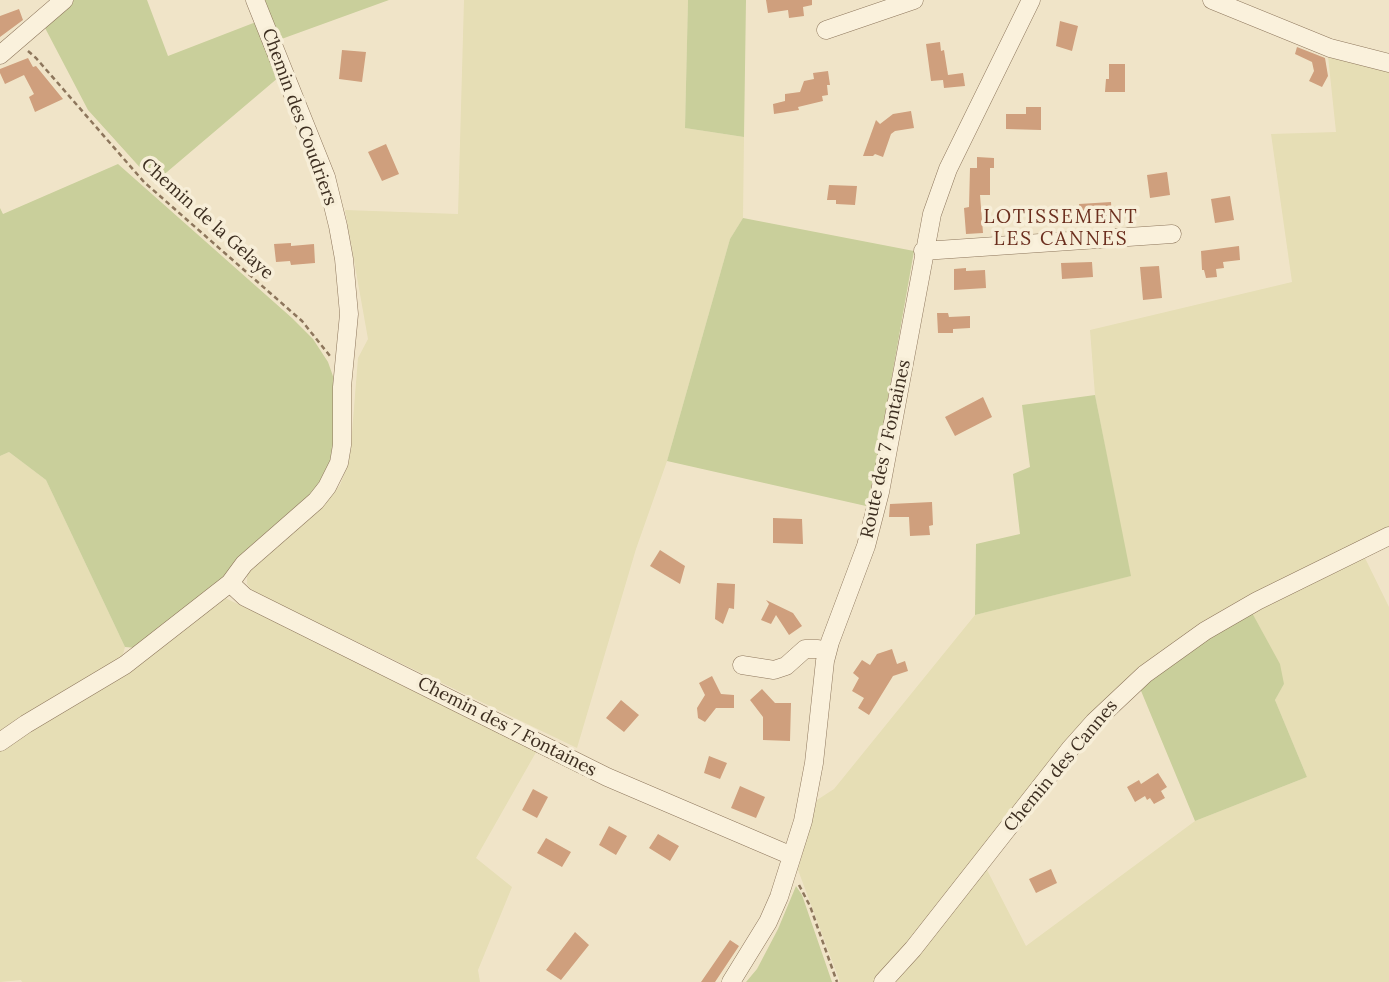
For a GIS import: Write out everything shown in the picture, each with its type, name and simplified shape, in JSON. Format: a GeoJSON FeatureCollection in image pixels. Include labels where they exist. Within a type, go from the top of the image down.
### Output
{"type":"FeatureCollection","features":[{"type":"Feature","properties":{"kind":"street"},"geometry":{"type":"LineString","coordinates":[[0,55],[64,0]]}},
{"type":"Feature","properties":{"kind":"street","name":"Chemin des Coudriers"},"geometry":{"type":"LineString","coordinates":[[0,741],[125,665],[230,583],[244,564],[316,500],[333,477],[342,444],[342,387],[349,314],[342,248],[326,177],[255,0]]}},
{"type":"Feature","properties":{"kind":"street"},"geometry":{"type":"LineString","coordinates":[[826,30],[914,0]]}},
{"type":"Feature","properties":{"kind":"street","name":"Route des 7 Fontaines"},"geometry":{"type":"LineString","coordinates":[[731,982],[768,922],[790,865],[811,786],[827,653],[866,546],[880,492],[932,214],[948,169],[1031,0]]}},
{"type":"Feature","properties":{"kind":"street"},"geometry":{"type":"LineString","coordinates":[[1212,0],[1331,48],[1389,63]]}},
{"type":"Feature","properties":{"kind":"street"},"geometry":{"type":"LineString","coordinates":[[923,251],[1172,234]]}},
{"type":"Feature","properties":{"kind":"street","name":"Chemin des Cannes"},"geometry":{"type":"LineString","coordinates":[[883,982],[913,949],[1070,749],[1094,722],[1145,674],[1205,631],[1247,607],[1389,536]]}},
{"type":"Feature","properties":{"kind":"street","name":"Chemin des 7 Fontaines"},"geometry":{"type":"LineString","coordinates":[[230,583],[245,597],[790,865]]}},
{"type":"Feature","properties":{"kind":"street"},"geometry":{"type":"LineString","coordinates":[[742,664],[774,670],[786,666],[805,649],[818,649],[827,653]]}},
{"type":"Feature","properties":{"kind":"path","name":"Chemin de la Gelaye"},"geometry":{"type":"LineString","coordinates":[[17,43],[36,58],[144,182],[302,321],[326,348]]}},
{"type":"Feature","properties":{"kind":"path"},"geometry":{"type":"LineString","coordinates":[[790,865],[837,982]]}},
{"type":"Feature","properties":{"kind":"shaded area"},"geometry":{"type":"Polygon","coordinates":[[[464,0],[688,0],[685,128],[744,137],[743,218],[730,239],[667,461],[636,549],[577,748],[253,592],[247,584],[247,574],[255,564],[340,485],[347,466],[358,358],[368,339],[345,210],[458,214],[464,0]]]}},
{"type":"Feature","properties":{"kind":"shaded area"},"geometry":{"type":"Polygon","coordinates":[[[1328,56],[1389,71],[1389,530],[1148,663],[874,982],[840,982],[798,870],[817,800],[834,789],[975,615],[1130,576],[1095,395],[1090,330],[1292,282],[1271,134],[1336,132],[1328,56]]]}},
{"type":"Feature","properties":{"kind":"shaded area"},"geometry":{"type":"Polygon","coordinates":[[[9,452],[46,480],[125,647],[122,658],[0,733],[0,456],[9,452]]]}},
{"type":"Feature","properties":{"kind":"shaded area"},"geometry":{"type":"Polygon","coordinates":[[[1365,558],[1389,607],[1389,982],[892,982],[986,868],[1026,946],[1195,821],[1307,777],[1275,700],[1284,684],[1251,611],[1365,558]]]}},
{"type":"Feature","properties":{"kind":"shaded area"},"geometry":{"type":"Polygon","coordinates":[[[223,597],[539,747],[476,858],[512,887],[478,970],[480,982],[0,982],[0,750],[223,597]]]}},
{"type":"Feature","properties":{"kind":"green space"},"geometry":{"type":"Polygon","coordinates":[[[74,0],[147,0],[168,56],[256,22],[279,77],[154,183],[88,110],[44,26],[74,0]]]}},
{"type":"Feature","properties":{"kind":"green space"},"geometry":{"type":"Polygon","coordinates":[[[261,0],[389,0],[276,41],[261,0]]]}},
{"type":"Feature","properties":{"kind":"green space"},"geometry":{"type":"Polygon","coordinates":[[[688,0],[746,0],[744,137],[685,128],[688,0]]]}},
{"type":"Feature","properties":{"kind":"green space"},"geometry":{"type":"Polygon","coordinates":[[[118,164],[313,339],[328,362],[338,402],[332,464],[310,498],[227,575],[137,648],[125,647],[46,480],[9,452],[0,456],[0,208],[3,214],[118,164]]]}},
{"type":"Feature","properties":{"kind":"green space"},"geometry":{"type":"Polygon","coordinates":[[[743,218],[914,251],[875,472],[866,506],[667,461],[730,239],[743,218]]]}},
{"type":"Feature","properties":{"kind":"green space"},"geometry":{"type":"Polygon","coordinates":[[[1095,395],[1131,576],[975,615],[976,544],[1020,534],[1013,474],[1030,467],[1022,405],[1095,395]]]}},
{"type":"Feature","properties":{"kind":"green space"},"geometry":{"type":"Polygon","coordinates":[[[1251,611],[1280,664],[1284,684],[1275,700],[1307,777],[1195,821],[1139,686],[1170,659],[1251,611]]]}},
{"type":"Feature","properties":{"kind":"green space"},"geometry":{"type":"Polygon","coordinates":[[[796,886],[802,895],[832,982],[746,982],[757,969],[778,929],[796,886]]]}},
{"type":"Feature","properties":{"kind":"building"},"geometry":{"type":"Polygon","coordinates":[[[766,0],[812,0],[812,5],[803,7],[804,16],[789,18],[788,10],[768,13],[766,0]]]}},
{"type":"Feature","properties":{"kind":"building"},"geometry":{"type":"Polygon","coordinates":[[[19,9],[23,20],[0,37],[0,16],[19,9]]]}},
{"type":"Feature","properties":{"kind":"building"},"geometry":{"type":"Polygon","coordinates":[[[1060,21],[1078,26],[1072,51],[1056,46],[1060,21]]]}},
{"type":"Feature","properties":{"kind":"building"},"geometry":{"type":"Polygon","coordinates":[[[940,42],[948,75],[963,73],[965,86],[944,88],[943,80],[931,81],[926,44],[940,42]]]}},
{"type":"Feature","properties":{"kind":"building"},"geometry":{"type":"Polygon","coordinates":[[[1297,47],[1325,58],[1328,76],[1322,87],[1309,81],[1314,71],[1312,62],[1295,54],[1297,47]]]}},
{"type":"Feature","properties":{"kind":"building"},"geometry":{"type":"Polygon","coordinates":[[[342,50],[366,52],[362,82],[339,79],[342,50]]]}},
{"type":"Feature","properties":{"kind":"building"},"geometry":{"type":"Polygon","coordinates":[[[28,58],[63,99],[35,112],[29,97],[34,94],[24,75],[5,84],[0,73],[0,69],[28,58]]]}},
{"type":"Feature","properties":{"kind":"building"},"geometry":{"type":"Polygon","coordinates":[[[1109,64],[1125,64],[1125,92],[1105,92],[1106,79],[1109,79],[1109,64]]]}},
{"type":"Feature","properties":{"kind":"building"},"geometry":{"type":"Polygon","coordinates":[[[828,71],[830,85],[827,85],[828,95],[822,96],[823,101],[798,107],[799,110],[774,114],[773,104],[785,101],[785,94],[800,92],[804,81],[814,79],[813,73],[828,71]]]}},
{"type":"Feature","properties":{"kind":"building"},"geometry":{"type":"Polygon","coordinates":[[[1026,107],[1041,107],[1041,130],[1006,129],[1006,114],[1026,114],[1026,107]]]}},
{"type":"Feature","properties":{"kind":"building"},"geometry":{"type":"Polygon","coordinates":[[[911,111],[914,128],[891,134],[883,157],[875,154],[863,156],[876,120],[880,124],[893,114],[911,111]]]}},
{"type":"Feature","properties":{"kind":"building"},"geometry":{"type":"Polygon","coordinates":[[[386,144],[399,174],[382,181],[368,152],[386,144]]]}},
{"type":"Feature","properties":{"kind":"building"},"geometry":{"type":"Polygon","coordinates":[[[977,157],[994,158],[994,168],[990,168],[990,195],[980,195],[983,233],[966,234],[964,208],[969,207],[970,168],[977,168],[977,157]]]}},
{"type":"Feature","properties":{"kind":"building"},"geometry":{"type":"Polygon","coordinates":[[[1167,172],[1170,195],[1150,198],[1147,175],[1167,172]]]}},
{"type":"Feature","properties":{"kind":"building"},"geometry":{"type":"Polygon","coordinates":[[[829,185],[857,186],[855,205],[836,204],[836,200],[827,200],[829,185]]]}},
{"type":"Feature","properties":{"kind":"building"},"geometry":{"type":"Polygon","coordinates":[[[1230,196],[1234,220],[1215,223],[1211,199],[1230,196]]]}},
{"type":"Feature","properties":{"kind":"building"},"geometry":{"type":"Polygon","coordinates":[[[1111,202],[1112,218],[1106,219],[1106,223],[1081,225],[1079,204],[1111,202]]]}},
{"type":"Feature","properties":{"kind":"building"},"geometry":{"type":"Polygon","coordinates":[[[291,243],[291,246],[314,244],[315,263],[291,265],[290,261],[276,262],[274,244],[291,243]]]}},
{"type":"Feature","properties":{"kind":"building"},"geometry":{"type":"Polygon","coordinates":[[[1239,246],[1240,260],[1223,262],[1224,268],[1216,269],[1217,277],[1206,278],[1202,270],[1201,251],[1239,246]]]}},
{"type":"Feature","properties":{"kind":"building"},"geometry":{"type":"Polygon","coordinates":[[[1092,262],[1093,277],[1062,279],[1061,263],[1092,262]]]}},
{"type":"Feature","properties":{"kind":"building"},"geometry":{"type":"Polygon","coordinates":[[[1159,266],[1162,298],[1143,300],[1140,267],[1159,266]]]}},
{"type":"Feature","properties":{"kind":"building"},"geometry":{"type":"Polygon","coordinates":[[[966,268],[966,271],[985,270],[986,288],[954,290],[954,269],[966,268]]]}},
{"type":"Feature","properties":{"kind":"building"},"geometry":{"type":"Polygon","coordinates":[[[937,313],[948,313],[949,317],[970,316],[970,328],[953,329],[953,333],[938,333],[937,313]]]}},
{"type":"Feature","properties":{"kind":"building"},"geometry":{"type":"Polygon","coordinates":[[[983,397],[992,417],[955,436],[945,417],[983,397]]]}},
{"type":"Feature","properties":{"kind":"building"},"geometry":{"type":"Polygon","coordinates":[[[932,502],[933,525],[929,526],[930,535],[910,536],[909,517],[889,517],[890,504],[932,502]]]}},
{"type":"Feature","properties":{"kind":"building"},"geometry":{"type":"Polygon","coordinates":[[[773,518],[802,519],[803,544],[773,543],[773,518]]]}},
{"type":"Feature","properties":{"kind":"building"},"geometry":{"type":"Polygon","coordinates":[[[660,550],[685,566],[680,584],[650,566],[660,550]]]}},
{"type":"Feature","properties":{"kind":"building"},"geometry":{"type":"Polygon","coordinates":[[[717,583],[735,584],[734,609],[729,608],[723,624],[715,619],[717,583]]]}},
{"type":"Feature","properties":{"kind":"building"},"geometry":{"type":"Polygon","coordinates":[[[766,600],[793,613],[802,626],[789,635],[776,615],[771,624],[761,620],[769,604],[766,600]]]}},
{"type":"Feature","properties":{"kind":"building"},"geometry":{"type":"Polygon","coordinates":[[[892,649],[897,664],[905,661],[908,671],[893,676],[869,715],[858,708],[864,698],[852,691],[859,678],[853,673],[862,660],[870,665],[877,654],[892,649]]]}},
{"type":"Feature","properties":{"kind":"building"},"geometry":{"type":"Polygon","coordinates":[[[712,676],[721,694],[734,695],[734,708],[716,708],[705,722],[698,718],[697,708],[705,695],[699,683],[712,676]]]}},
{"type":"Feature","properties":{"kind":"building"},"geometry":{"type":"Polygon","coordinates":[[[762,689],[775,703],[791,703],[790,741],[763,740],[763,717],[750,700],[762,689]]]}},
{"type":"Feature","properties":{"kind":"building"},"geometry":{"type":"Polygon","coordinates":[[[621,700],[639,715],[624,732],[606,718],[621,700]]]}},
{"type":"Feature","properties":{"kind":"building"},"geometry":{"type":"Polygon","coordinates":[[[709,756],[727,763],[720,779],[704,773],[709,756]]]}},
{"type":"Feature","properties":{"kind":"building"},"geometry":{"type":"Polygon","coordinates":[[[1158,773],[1167,787],[1161,791],[1165,798],[1154,804],[1145,796],[1135,802],[1127,787],[1139,780],[1141,784],[1158,773]]]}},
{"type":"Feature","properties":{"kind":"building"},"geometry":{"type":"Polygon","coordinates":[[[740,786],[765,797],[756,818],[731,808],[740,786]]]}},
{"type":"Feature","properties":{"kind":"building"},"geometry":{"type":"Polygon","coordinates":[[[533,789],[548,797],[537,818],[522,810],[533,789]]]}},
{"type":"Feature","properties":{"kind":"building"},"geometry":{"type":"Polygon","coordinates":[[[609,826],[627,836],[616,855],[599,845],[609,826]]]}},
{"type":"Feature","properties":{"kind":"building"},"geometry":{"type":"Polygon","coordinates":[[[658,834],[679,846],[670,861],[649,848],[658,834]]]}},
{"type":"Feature","properties":{"kind":"building"},"geometry":{"type":"Polygon","coordinates":[[[546,838],[571,852],[562,867],[537,853],[546,838]]]}},
{"type":"Feature","properties":{"kind":"building"},"geometry":{"type":"Polygon","coordinates":[[[1051,869],[1057,883],[1036,893],[1029,879],[1051,869]]]}},
{"type":"Feature","properties":{"kind":"building"},"geometry":{"type":"Polygon","coordinates":[[[575,932],[589,945],[561,980],[546,970],[575,932]]]}},
{"type":"Feature","properties":{"kind":"building"},"geometry":{"type":"Polygon","coordinates":[[[730,940],[739,946],[715,982],[701,982],[730,940]]]}},
{"type":"Feature","properties":{"kind":"district","name":"LOTISSEMENT LES CANNES"},"geometry":{"type":"Point","coordinates":[1061,229]}}]}
